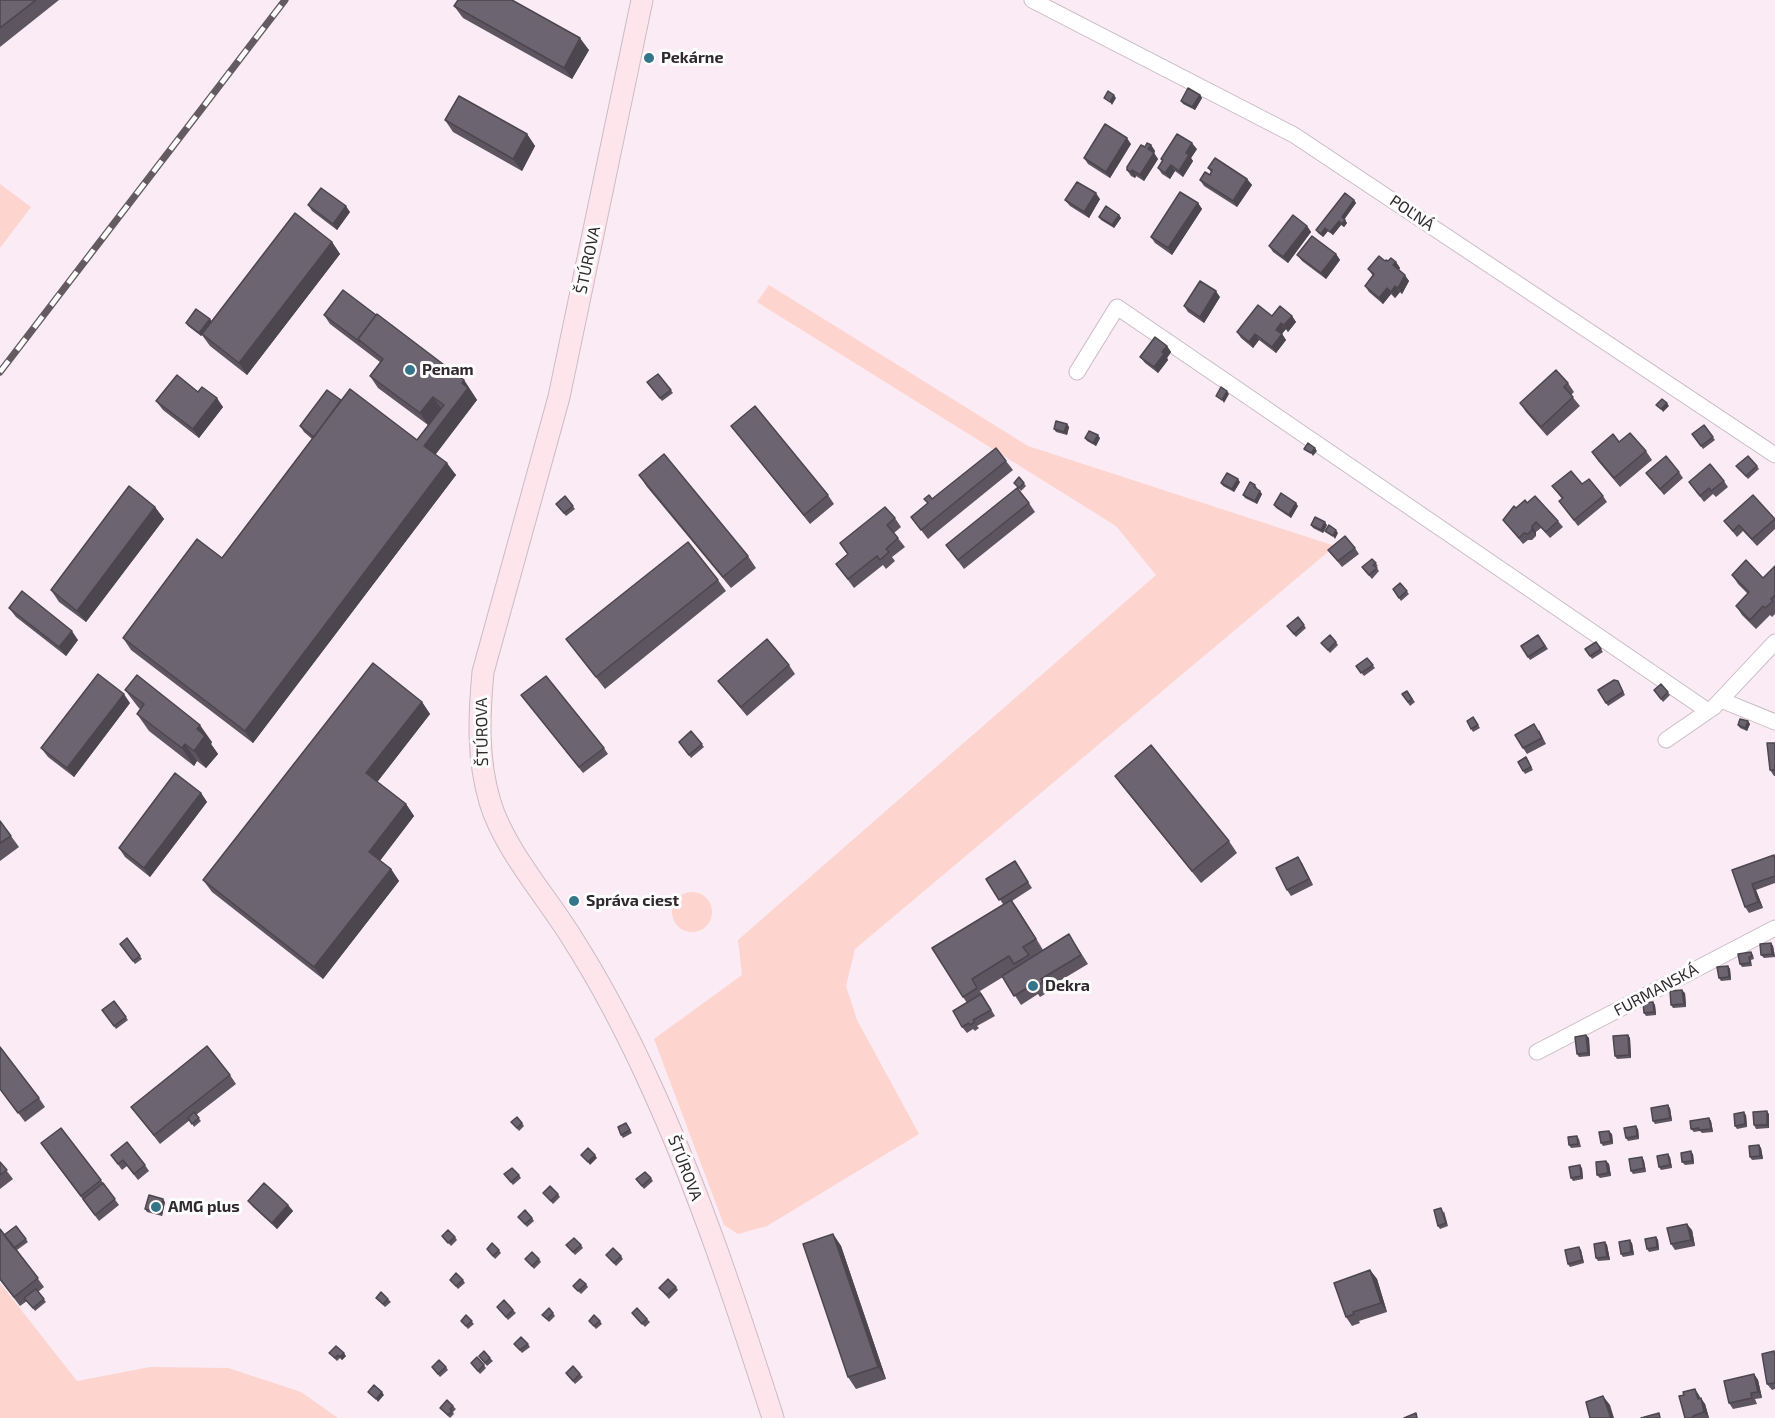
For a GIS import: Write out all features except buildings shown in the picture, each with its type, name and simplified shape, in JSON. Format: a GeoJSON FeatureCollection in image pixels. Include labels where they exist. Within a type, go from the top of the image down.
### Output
{"type":"FeatureCollection","features":[{"type":"Feature","properties":{"kind":"street","name":"ŠTÚROVA"},"geometry":{"type":"LineString","coordinates":[[642,0],[559,397],[483,672],[479,716],[480,748],[485,785],[498,823],[595,976],[669,1125],[720,1261],[774,1418]]}},
{"type":"Feature","properties":{"kind":"street","name":"POĽNÁ"},"geometry":{"type":"LineString","coordinates":[[1032,0],[1294,135],[1775,455]]}},
{"type":"Feature","properties":{"kind":"street"},"geometry":{"type":"LineString","coordinates":[[1077,372],[1117,307],[1708,711]]}},
{"type":"Feature","properties":{"kind":"street"},"geometry":{"type":"LineString","coordinates":[[1666,740],[1708,711],[1775,642]]}},
{"type":"Feature","properties":{"kind":"street"},"geometry":{"type":"LineString","coordinates":[[1721,699],[1775,722]]}},
{"type":"Feature","properties":{"kind":"street","name":"FURMANSKÁ"},"geometry":{"type":"LineString","coordinates":[[1537,1052],[1775,928]]}},
{"type":"Feature","properties":{"kind":"shaded area"},"geometry":{"type":"Polygon","coordinates":[[[0,184],[31,207],[0,248],[0,184]]]}},
{"type":"Feature","properties":{"kind":"shaded area"},"geometry":{"type":"Polygon","coordinates":[[[769,285],[1028,446],[1335,546],[855,949],[846,986],[857,1020],[919,1134],[767,1226],[738,1234],[724,1225],[654,1039],[742,975],[738,940],[1156,575],[1116,526],[757,302],[769,285]]]}},
{"type":"Feature","properties":{"kind":"shaded area"},"geometry":{"type":"Polygon","coordinates":[[[692,892],[700,893],[706,898],[711,904],[711,920],[706,926],[700,931],[692,932],[684,931],[678,926],[673,920],[672,912],[673,904],[678,898],[684,893],[692,892]]]}},
{"type":"Feature","properties":{"kind":"shaded area"},"geometry":{"type":"Polygon","coordinates":[[[0,1283],[77,1381],[150,1367],[228,1368],[301,1392],[338,1418],[0,1418],[0,1283]]]}},
{"type":"Feature","properties":{"kind":"railway"},"geometry":{"type":"LineString","coordinates":[[0,372],[285,0]]}},
{"type":"Feature","properties":{"kind":"place","name":"Pekárne"},"geometry":{"type":"Point","coordinates":[649,58]}},
{"type":"Feature","properties":{"kind":"place","name":"Penam"},"geometry":{"type":"Point","coordinates":[410,370]}},
{"type":"Feature","properties":{"kind":"place","name":"Správa ciest"},"geometry":{"type":"Point","coordinates":[574,901]}},
{"type":"Feature","properties":{"kind":"place","name":"Dekra"},"geometry":{"type":"Point","coordinates":[1033,986]}},
{"type":"Feature","properties":{"kind":"place","name":"AMG plus"},"geometry":{"type":"Point","coordinates":[156,1207]}}]}
